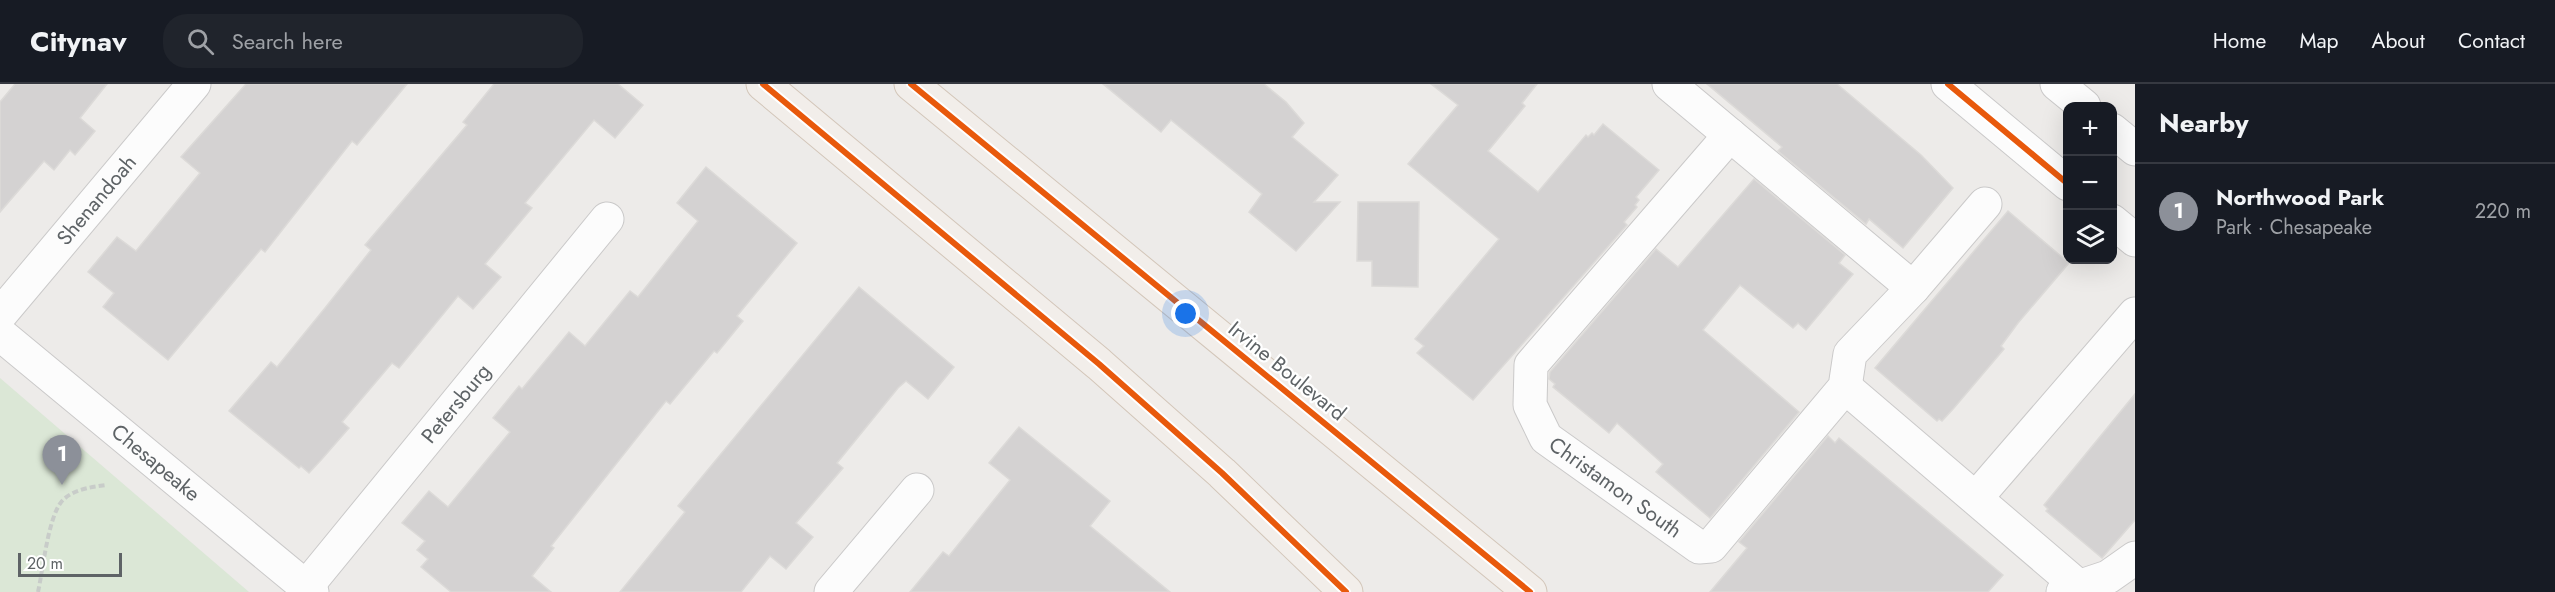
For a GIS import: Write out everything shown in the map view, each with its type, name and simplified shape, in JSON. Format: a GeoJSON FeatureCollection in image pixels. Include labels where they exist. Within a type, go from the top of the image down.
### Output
{"type":"FeatureCollection","features":[{"type":"Feature","properties":{"kind":"main road"},"geometry":{"type":"LineString","coordinates":[[763,84],[1108,372],[1222,473],[1346,592]]}},
{"type":"Feature","properties":{"kind":"main road","name":"Irvine Boulevard"},"geometry":{"type":"LineString","coordinates":[[911,84],[1530,592]]}},
{"type":"Feature","properties":{"kind":"street","name":"Shenandoah"},"geometry":{"type":"LineString","coordinates":[[0,315],[194,84]]}},
{"type":"Feature","properties":{"kind":"street"},"geometry":{"type":"LineString","coordinates":[[1669,84],[1913,288]]}},
{"type":"Feature","properties":{"kind":"street"},"geometry":{"type":"LineString","coordinates":[[1948,84],[2063,181]]}},
{"type":"Feature","properties":{"kind":"street"},"geometry":{"type":"LineString","coordinates":[[2057,84],[2079,102]]}},
{"type":"Feature","properties":{"kind":"street"},"geometry":{"type":"LineString","coordinates":[[2117,134],[2135,149]]}},
{"type":"Feature","properties":{"kind":"street","name":"Christamon South"},"geometry":{"type":"LineString","coordinates":[[1730,135],[1531,365],[1530,405],[1546,438],[1699,547],[1711,546],[1845,387]]}},
{"type":"Feature","properties":{"kind":"street"},"geometry":{"type":"LineString","coordinates":[[1985,204],[1913,288],[1850,354],[1845,387],[1976,498],[2071,589],[2108,577],[2135,558]]}},
{"type":"Feature","properties":{"kind":"street","name":"Petersburg"},"geometry":{"type":"LineString","coordinates":[[309,590],[607,219]]}},
{"type":"Feature","properties":{"kind":"street"},"geometry":{"type":"LineString","coordinates":[[2117,225],[2135,240]]}},
{"type":"Feature","properties":{"kind":"street"},"geometry":{"type":"LineString","coordinates":[[1976,498],[2135,314]]}},
{"type":"Feature","properties":{"kind":"street","name":"Chesapeake"},"geometry":{"type":"LineString","coordinates":[[0,334],[309,590]]}},
{"type":"Feature","properties":{"kind":"street"},"geometry":{"type":"LineString","coordinates":[[831,592],[917,490]]}},
{"type":"Feature","properties":{"kind":"path"},"geometry":{"type":"LineString","coordinates":[[38,592],[55,514],[63,500],[82,489],[106,484]]}},
{"type":"Feature","properties":{"kind":"green space"},"geometry":{"type":"Polygon","coordinates":[[[0,378],[249,592],[0,592],[0,378]]]}},
{"type":"Feature","properties":{"kind":"building"},"geometry":{"type":"Polygon","coordinates":[[[15,84],[107,84],[80,118],[95,131],[75,155],[70,150],[54,170],[44,161],[0,212],[0,102],[15,84]]]}},
{"type":"Feature","properties":{"kind":"building"},"geometry":{"type":"Polygon","coordinates":[[[246,84],[407,84],[357,145],[352,141],[265,252],[261,249],[168,360],[103,307],[114,293],[88,272],[117,237],[136,251],[200,173],[181,157],[246,84]]]}},
{"type":"Feature","properties":{"kind":"building"},"geometry":{"type":"Polygon","coordinates":[[[494,84],[618,84],[643,105],[615,138],[594,120],[525,203],[532,208],[485,264],[501,277],[473,309],[458,296],[399,368],[392,363],[342,422],[349,428],[309,473],[301,466],[299,468],[229,411],[271,362],[277,367],[325,308],[371,250],[365,245],[467,125],[463,122],[494,84]]]}},
{"type":"Feature","properties":{"kind":"building"},"geometry":{"type":"Polygon","coordinates":[[[1103,84],[1264,84],[1286,102],[1304,123],[1292,137],[1338,175],[1314,202],[1340,202],[1296,251],[1249,212],[1262,194],[1171,120],[1161,132],[1103,84]]]}},
{"type":"Feature","properties":{"kind":"building"},"geometry":{"type":"Polygon","coordinates":[[[1431,84],[1537,84],[1522,103],[1525,106],[1488,151],[1538,192],[1586,135],[1588,137],[1592,133],[1594,135],[1603,124],[1659,170],[1636,197],[1639,200],[1635,205],[1637,207],[1624,222],[1627,225],[1473,400],[1417,353],[1424,346],[1415,339],[1499,239],[1408,164],[1458,105],[1431,84]]]}},
{"type":"Feature","properties":{"kind":"building"},"geometry":{"type":"Polygon","coordinates":[[[1707,84],[1837,84],[1921,155],[1953,188],[1903,248],[1869,219],[1866,224],[1778,151],[1782,147],[1707,84]]]}},
{"type":"Feature","properties":{"kind":"building"},"geometry":{"type":"Polygon","coordinates":[[[706,167],[797,243],[737,316],[743,321],[717,353],[714,351],[670,404],[666,401],[551,546],[554,548],[532,576],[551,592],[451,592],[421,567],[428,559],[417,550],[425,541],[402,523],[429,491],[448,507],[510,432],[493,418],[519,386],[522,389],[569,332],[585,346],[630,291],[638,297],[698,221],[677,203],[706,167]]]}},
{"type":"Feature","properties":{"kind":"building"},"geometry":{"type":"Polygon","coordinates":[[[1754,179],[1845,255],[1839,263],[1853,274],[1806,330],[1798,323],[1793,328],[1740,285],[1703,330],[1799,412],[1710,518],[1656,472],[1663,464],[1617,423],[1609,433],[1553,387],[1555,384],[1549,379],[1550,372],[1656,249],[1678,267],[1754,179]]]}},
{"type":"Feature","properties":{"kind":"building"},"geometry":{"type":"Polygon","coordinates":[[[1358,202],[1419,202],[1418,287],[1372,286],[1372,261],[1357,261],[1358,202]]]}},
{"type":"Feature","properties":{"kind":"building"},"geometry":{"type":"Polygon","coordinates":[[[2008,211],[2063,258],[2063,264],[2068,264],[2018,323],[2001,346],[2004,349],[1942,421],[1939,419],[1937,421],[1875,368],[2008,211]]]}},
{"type":"Feature","properties":{"kind":"building"},"geometry":{"type":"Polygon","coordinates":[[[859,287],[954,367],[928,399],[906,381],[898,388],[837,463],[843,468],[796,523],[813,537],[786,569],[770,556],[741,592],[620,592],[685,512],[678,506],[859,287]]]}},
{"type":"Feature","properties":{"kind":"building"},"geometry":{"type":"Polygon","coordinates":[[[2135,394],[2135,520],[2102,558],[2046,511],[2048,509],[2044,505],[2135,394]]]}},
{"type":"Feature","properties":{"kind":"building"},"geometry":{"type":"Polygon","coordinates":[[[1019,427],[1110,501],[1090,526],[1170,592],[910,592],[943,552],[949,556],[1010,480],[989,463],[1019,427]]]}},
{"type":"Feature","properties":{"kind":"building"},"geometry":{"type":"Polygon","coordinates":[[[1828,436],[1835,443],[1839,438],[2003,575],[1988,592],[1710,592],[1747,548],[1739,542],[1828,436]]]}},
{"type":"Feature","properties":{"kind":"cycle path"},"geometry":{"type":"LineString","coordinates":[[763,84],[1099,364],[1222,473],[1346,592]]}},
{"type":"Feature","properties":{"kind":"cycle path"},"geometry":{"type":"LineString","coordinates":[[911,84],[1530,592]]}},
{"type":"Feature","properties":{"kind":"cycle path"},"geometry":{"type":"LineString","coordinates":[[1948,84],[2063,180]]}},
{"type":"Feature","properties":{"kind":"place","name":"Northwood Park"},"geometry":{"type":"Point","coordinates":[62,485]}}]}
